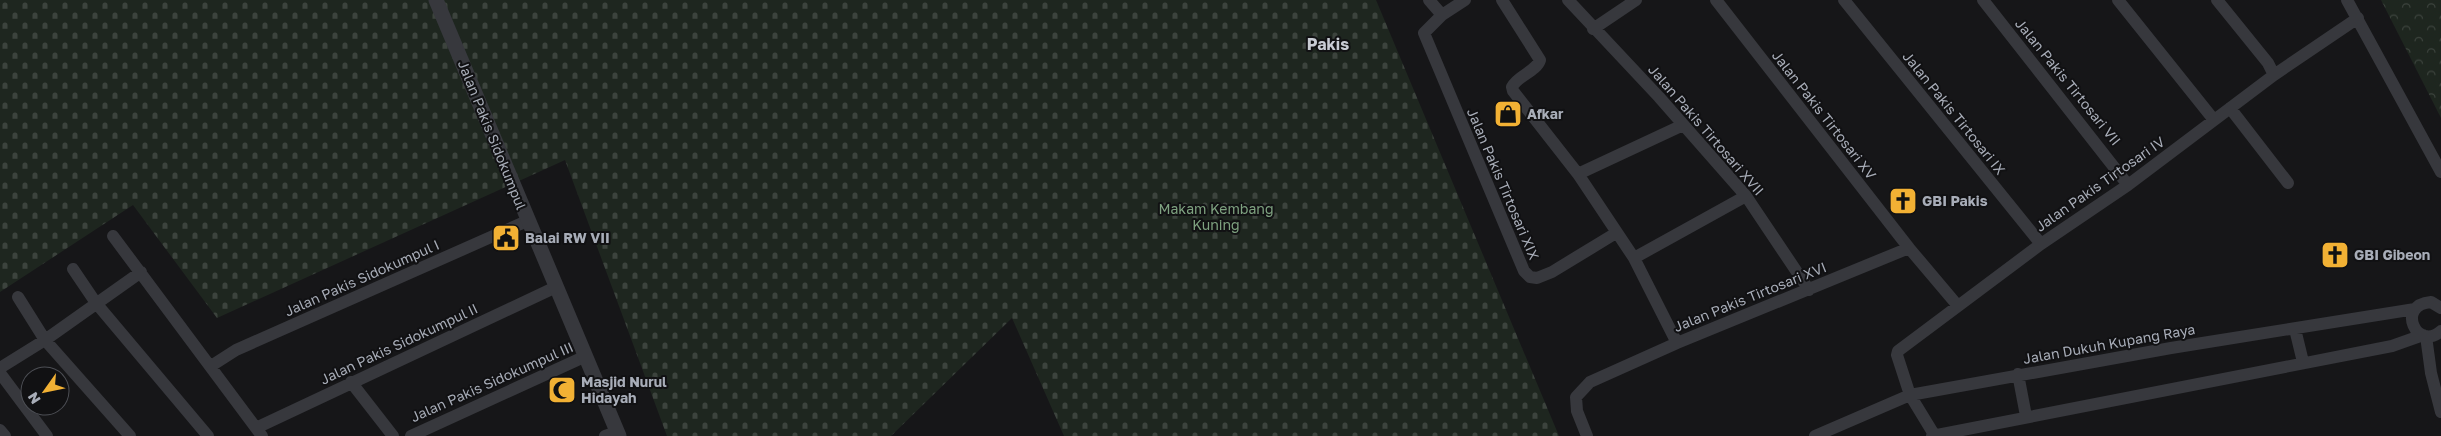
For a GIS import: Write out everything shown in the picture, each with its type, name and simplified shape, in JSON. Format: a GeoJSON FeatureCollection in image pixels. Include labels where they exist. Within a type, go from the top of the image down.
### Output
{"type":"FeatureCollection","features":[{"type":"Feature","properties":{"kind":"street","name":"Jalan Pakis Sidokumpul"},"geometry":{"type":"LineString","coordinates":[[436,0],[512,178],[527,221],[586,356],[614,435]]}},
{"type":"Feature","properties":{"kind":"street"},"geometry":{"type":"LineString","coordinates":[[1429,0],[1442,15],[1465,0]]}},
{"type":"Feature","properties":{"kind":"street"},"geometry":{"type":"LineString","coordinates":[[1502,0],[1540,60],[1537,65],[1515,82],[1512,87],[1513,91],[1578,174],[1634,258],[1676,342]]}},
{"type":"Feature","properties":{"kind":"street","name":"Jalan Pakis Tirtosari XVII"},"geometry":{"type":"LineString","coordinates":[[1568,0],[1746,196],[1809,290]]}},
{"type":"Feature","properties":{"kind":"street"},"geometry":{"type":"LineString","coordinates":[[1593,28],[1636,0]]}},
{"type":"Feature","properties":{"kind":"street","name":"Jalan Pakis Tirtosari XV"},"geometry":{"type":"LineString","coordinates":[[1716,0],[1909,248]]}},
{"type":"Feature","properties":{"kind":"street","name":"Jalan Pakis Tirtosari IX"},"geometry":{"type":"LineString","coordinates":[[1844,0],[2041,244]]}},
{"type":"Feature","properties":{"kind":"street","name":"Jalan Pakis Tirtosari VII"},"geometry":{"type":"LineString","coordinates":[[1983,0],[2128,185]]}},
{"type":"Feature","properties":{"kind":"street"},"geometry":{"type":"LineString","coordinates":[[2118,0],[2214,120]]}},
{"type":"Feature","properties":{"kind":"street"},"geometry":{"type":"LineString","coordinates":[[2217,0],[2268,63],[2274,74]]}},
{"type":"Feature","properties":{"kind":"street"},"geometry":{"type":"LineString","coordinates":[[2347,0],[2441,172]]}},
{"type":"Feature","properties":{"kind":"street","name":"Jalan Pakis Tirtosari XIX"},"geometry":{"type":"LineString","coordinates":[[1442,15],[1424,33],[1516,256],[1527,275],[1537,278],[1552,272],[1616,233]]}},
{"type":"Feature","properties":{"kind":"street","name":"Jalan Pakis Tirtosari IV"},"geometry":{"type":"LineString","coordinates":[[1910,395],[1897,353],[2041,244],[2128,185],[2274,74],[2358,18]]}},
{"type":"Feature","properties":{"kind":"street"},"geometry":{"type":"LineString","coordinates":[[2230,108],[2288,183]]}},
{"type":"Feature","properties":{"kind":"street"},"geometry":{"type":"LineString","coordinates":[[1578,174],[1683,125]]}},
{"type":"Feature","properties":{"kind":"street"},"geometry":{"type":"LineString","coordinates":[[1634,258],[1746,196]]}},
{"type":"Feature","properties":{"kind":"street","name":"Jalan Pakis Sidokumpul I"},"geometry":{"type":"LineString","coordinates":[[211,366],[236,350],[527,221]]}},
{"type":"Feature","properties":{"kind":"street"},"geometry":{"type":"LineString","coordinates":[[113,236],[259,432]]}},
{"type":"Feature","properties":{"kind":"street"},"geometry":{"type":"LineString","coordinates":[[1909,248],[1958,306]]}},
{"type":"Feature","properties":{"kind":"street","name":"Jalan Pakis Tirtosari XVI"},"geometry":{"type":"LineString","coordinates":[[1587,436],[1576,404],[1576,397],[1583,387],[1590,382],[1676,342],[1809,290],[1909,248]]}},
{"type":"Feature","properties":{"kind":"street"},"geometry":{"type":"LineString","coordinates":[[73,269],[96,303],[208,436]]}},
{"type":"Feature","properties":{"kind":"street"},"geometry":{"type":"LineString","coordinates":[[0,368],[45,340],[140,272]]}},
{"type":"Feature","properties":{"kind":"street","name":"Jalan Pakis Sidokumpul II"},"geometry":{"type":"LineString","coordinates":[[259,432],[351,382],[556,287]]}},
{"type":"Feature","properties":{"kind":"street"},"geometry":{"type":"LineString","coordinates":[[18,297],[45,340],[130,436]]}},
{"type":"Feature","properties":{"kind":"street","name":"Jalan Dukuh Kupang Raya"},"geometry":{"type":"LineString","coordinates":[[1815,436],[1910,395],[2018,374],[2415,309],[2422,304],[2438,302]]}},
{"type":"Feature","properties":{"kind":"street"},"geometry":{"type":"LineString","coordinates":[[2415,309],[2412,324],[2424,335],[2441,412]]}},
{"type":"Feature","properties":{"kind":"street"},"geometry":{"type":"LineString","coordinates":[[2295,329],[2303,362]]}},
{"type":"Feature","properties":{"kind":"street"},"geometry":{"type":"LineString","coordinates":[[1910,395],[1934,436],[2026,416],[2392,346],[2424,335],[2441,332]]}},
{"type":"Feature","properties":{"kind":"street","name":"Jalan Pakis Sidokumpul III"},"geometry":{"type":"LineString","coordinates":[[411,436],[586,356]]}},
{"type":"Feature","properties":{"kind":"street"},"geometry":{"type":"LineString","coordinates":[[0,373],[48,436]]}},
{"type":"Feature","properties":{"kind":"street"},"geometry":{"type":"LineString","coordinates":[[2018,374],[2026,416]]}},
{"type":"Feature","properties":{"kind":"street"},"geometry":{"type":"LineString","coordinates":[[351,382],[393,436]]}},
{"type":"Feature","properties":{"kind":"street"},"geometry":{"type":"LineString","coordinates":[[0,430],[5,436]]}},
{"type":"Feature","properties":{"kind":"green space","name":"Makam Kembang Kuning"},"geometry":{"type":"Polygon","coordinates":[[[0,0],[1376,0],[1559,436],[1064,436],[1012,318],[891,436],[667,436],[565,160],[217,318],[133,205],[0,292],[0,0]]]}},
{"type":"Feature","properties":{"kind":"green space"},"geometry":{"type":"Polygon","coordinates":[[[2381,0],[2441,0],[2441,118],[2381,0]]]}},
{"type":"Feature","properties":{"kind":"place","name":"Afkar"},"geometry":{"type":"Point","coordinates":[1508,114]}},
{"type":"Feature","properties":{"kind":"place","name":"GBI Pakis"},"geometry":{"type":"Point","coordinates":[1903,201]}},
{"type":"Feature","properties":{"kind":"place","name":"Balai RW VII"},"geometry":{"type":"Point","coordinates":[506,238]}},
{"type":"Feature","properties":{"kind":"place","name":"GBI Gibeon"},"geometry":{"type":"Point","coordinates":[2335,255]}},
{"type":"Feature","properties":{"kind":"place","name":"Masjid Nurul Hidayah"},"geometry":{"type":"Point","coordinates":[562,390]}},
{"type":"Feature","properties":{"kind":"district","name":"Pakis"},"geometry":{"type":"Point","coordinates":[1328,44]}}]}
